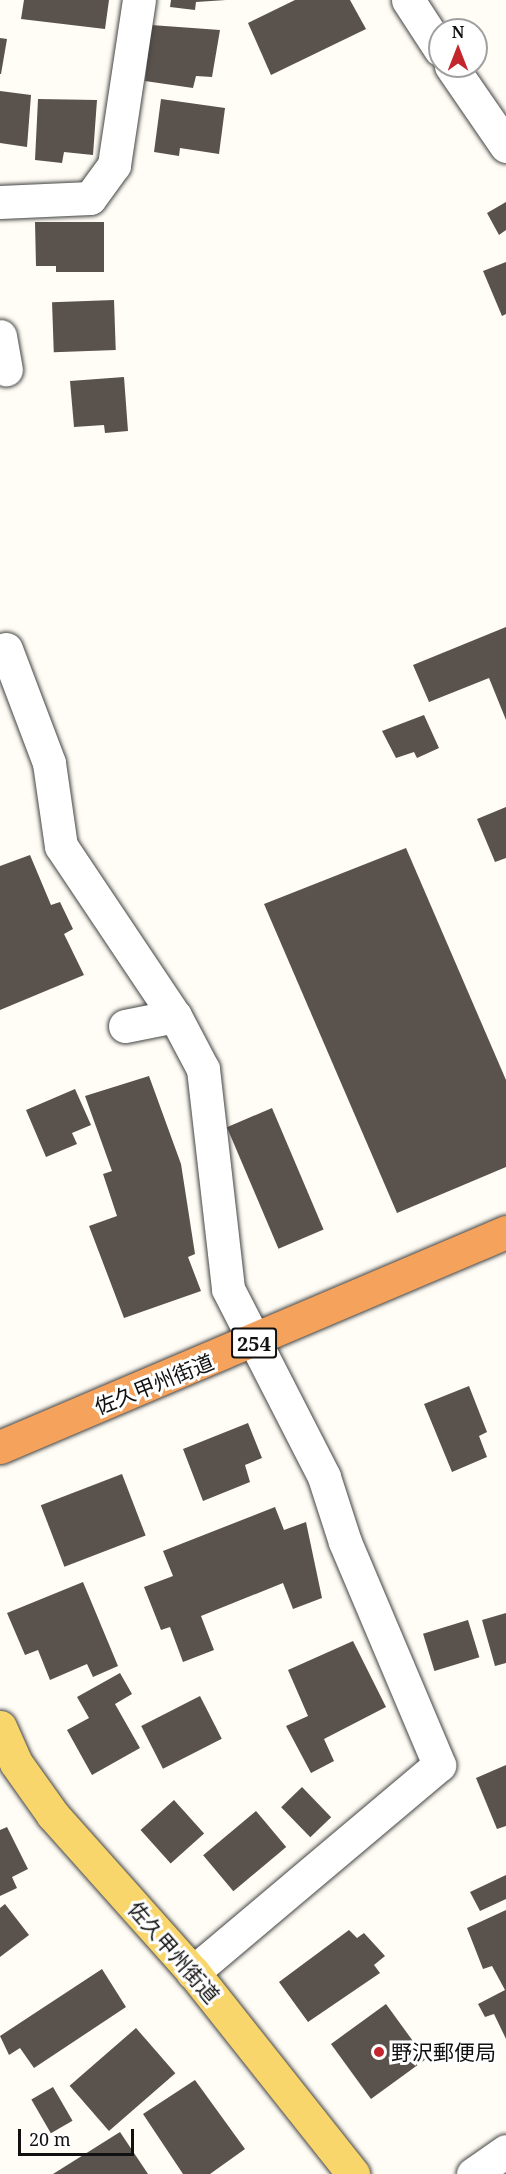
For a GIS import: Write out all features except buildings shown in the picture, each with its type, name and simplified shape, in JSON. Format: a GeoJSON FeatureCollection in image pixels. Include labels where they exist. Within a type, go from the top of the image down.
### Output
{"type":"FeatureCollection","features":[{"type":"Feature","properties":{"kind":"highway","name":"佐久甲州街道"},"geometry":{"type":"LineString","coordinates":[[0,1447],[253,1343],[506,1232]]}},
{"type":"Feature","properties":{"kind":"main road","name":"佐久甲州街道"},"geometry":{"type":"LineString","coordinates":[[0,1727],[8,1764],[193,1972],[353,2174]]}},
{"type":"Feature","properties":{"kind":"street"},"geometry":{"type":"LineString","coordinates":[[0,202],[90,198],[114,165],[139,0]]}},
{"type":"Feature","properties":{"kind":"street"},"geometry":{"type":"LineString","coordinates":[[408,0],[428,31]]}},
{"type":"Feature","properties":{"kind":"street"},"geometry":{"type":"LineString","coordinates":[[460,78],[506,146]]}},
{"type":"Feature","properties":{"kind":"street"},"geometry":{"type":"LineString","coordinates":[[0,336],[6,369]]}},
{"type":"Feature","properties":{"kind":"street"},"geometry":{"type":"LineString","coordinates":[[6,649],[49,763],[62,846],[175,1016],[204,1069],[228,1289],[253,1343],[324,1477],[345,1542],[439,1765],[193,1972]]}},
{"type":"Feature","properties":{"kind":"street"},"geometry":{"type":"LineString","coordinates":[[125,1026],[175,1016]]}},
{"type":"Feature","properties":{"kind":"street"},"geometry":{"type":"LineString","coordinates":[[473,2174],[506,2151]]}},
{"type":"Feature","properties":{"kind":"place","name":"野沢郵便局"},"geometry":{"type":"Point","coordinates":[379,2052]}}]}
